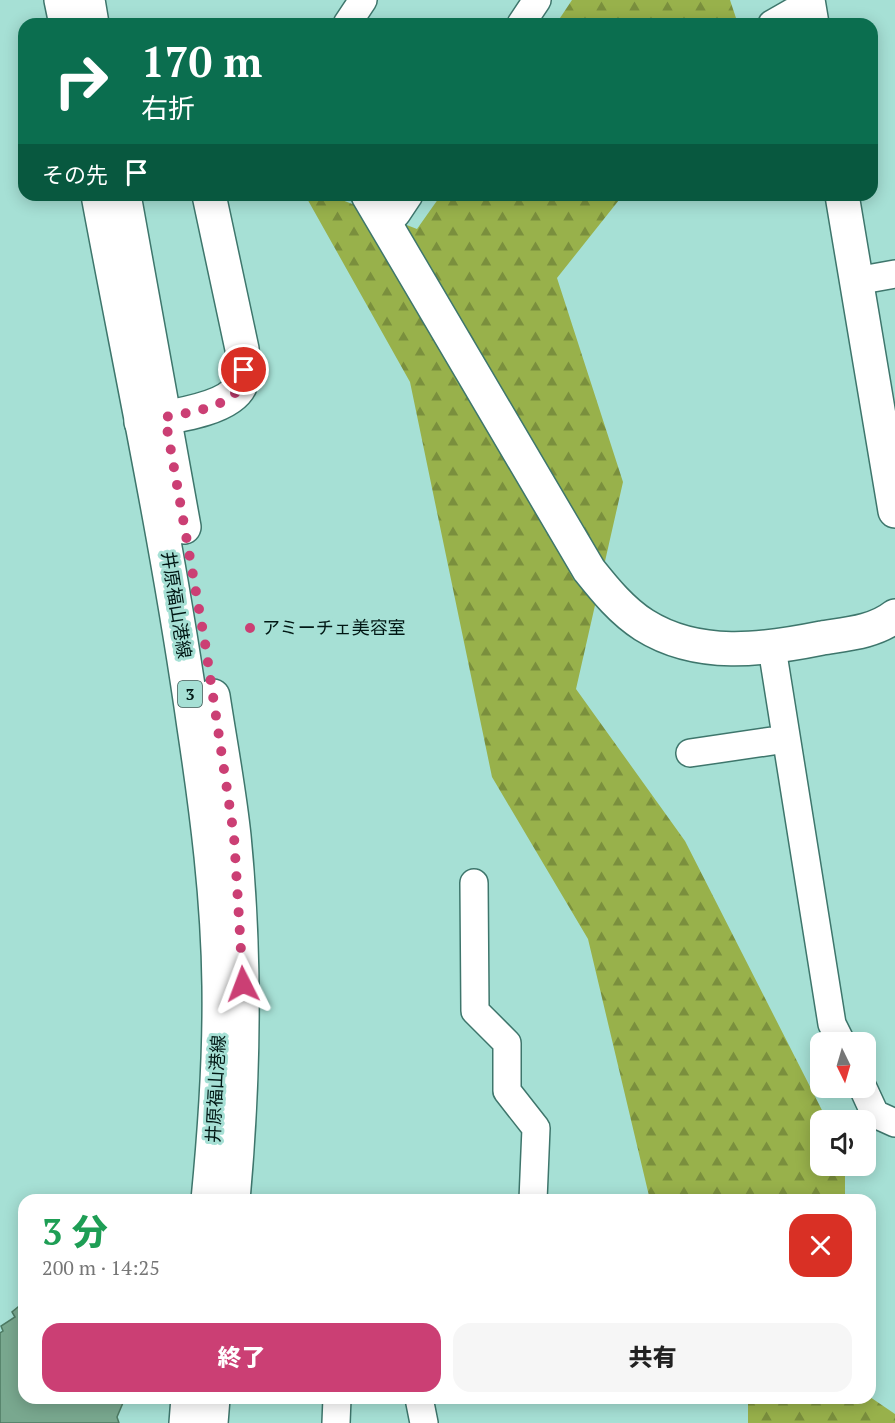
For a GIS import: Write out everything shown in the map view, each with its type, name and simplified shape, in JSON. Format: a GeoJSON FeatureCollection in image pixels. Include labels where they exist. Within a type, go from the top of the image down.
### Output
{"type":"FeatureCollection","features":[{"type":"Feature","properties":{"kind":"main road"},"geometry":{"type":"LineString","coordinates":[[62,0],[65,18]]}},
{"type":"Feature","properties":{"kind":"main road"},"geometry":{"type":"LineString","coordinates":[[88,0],[91,18]]}},
{"type":"Feature","properties":{"kind":"main road","name":"井原福山港線"},"geometry":{"type":"LineString","coordinates":[[99,201],[205,643],[234,836],[243,984],[238,1136],[233,1194]]}},
{"type":"Feature","properties":{"kind":"main road","name":"井原福山港線"},"geometry":{"type":"LineString","coordinates":[[125,201],[153,420],[165,542],[183,645],[210,836],[219,984],[218,1099],[209,1194]]}},
{"type":"Feature","properties":{"kind":"main road"},"geometry":{"type":"LineString","coordinates":[[153,420],[197,411],[225,401],[239,388],[244,370],[242,349],[210,201]]}},
{"type":"Feature","properties":{"kind":"main road"},"geometry":{"type":"LineString","coordinates":[[371,201],[588,570],[617,603],[644,625],[673,639],[707,647],[735,650],[772,648],[892,625]]}},
{"type":"Feature","properties":{"kind":"main road"},"geometry":{"type":"LineString","coordinates":[[843,201],[895,511]]}},
{"type":"Feature","properties":{"kind":"main road"},"geometry":{"type":"LineString","coordinates":[[186,1423],[188,1404]]}},
{"type":"Feature","properties":{"kind":"main road"},"geometry":{"type":"LineString","coordinates":[[211,1423],[213,1404]]}},
{"type":"Feature","properties":{"kind":"street"},"geometry":{"type":"LineString","coordinates":[[352,18],[363,0]]}},
{"type":"Feature","properties":{"kind":"street"},"geometry":{"type":"LineString","coordinates":[[525,18],[537,0]]}},
{"type":"Feature","properties":{"kind":"street"},"geometry":{"type":"LineString","coordinates":[[782,18],[793,12],[810,11]]}},
{"type":"Feature","properties":{"kind":"street"},"geometry":{"type":"LineString","coordinates":[[385,226],[405,201]]}},
{"type":"Feature","properties":{"kind":"street"},"geometry":{"type":"LineString","coordinates":[[856,281],[895,274]]}},
{"type":"Feature","properties":{"kind":"street"},"geometry":{"type":"LineString","coordinates":[[772,648],[832,1024],[836,1032]]}},
{"type":"Feature","properties":{"kind":"street"},"geometry":{"type":"LineString","coordinates":[[690,753],[786,739]]}},
{"type":"Feature","properties":{"kind":"street"},"geometry":{"type":"LineString","coordinates":[[474,883],[475,1011],[507,1043],[507,1091],[536,1128],[533,1194]]}},
{"type":"Feature","properties":{"kind":"street"},"geometry":{"type":"LineString","coordinates":[[868,1098],[875,1114],[895,1123]]}},
{"type":"Feature","properties":{"kind":"street"},"geometry":{"type":"LineString","coordinates":[[336,1423],[337,1404]]}},
{"type":"Feature","properties":{"kind":"street"},"geometry":{"type":"LineString","coordinates":[[420,1404],[424,1423]]}},
{"type":"Feature","properties":{"kind":"green space"},"geometry":{"type":"Polygon","coordinates":[[[572,0],[730,0],[736,18],[560,18],[572,0]]]}},
{"type":"Feature","properties":{"kind":"green space"},"geometry":{"type":"Polygon","coordinates":[[[308,201],[345,201],[417,229],[437,201],[618,201],[557,278],[623,482],[576,689],[685,841],[810,1087],[810,1098],[816,1098],[822,1110],[810,1110],[810,1176],[845,1176],[845,1194],[649,1194],[588,939],[492,777],[410,382],[308,201]]]}},
{"type":"Feature","properties":{"kind":"green space"},"geometry":{"type":"Polygon","coordinates":[[[876,1401],[895,1414],[895,1423],[748,1423],[748,1404],[876,1404],[876,1401]]]}},
{"type":"Feature","properties":{"kind":"building"},"geometry":{"type":"Polygon","coordinates":[[[18,1307],[18,1404],[122,1404],[117,1417],[119,1423],[0,1423],[0,1333],[3,1331],[1,1326],[15,1317],[12,1312],[18,1307]]]}},
{"type":"Feature","properties":{"kind":"place","name":"アミーチェ美容室"},"geometry":{"type":"Point","coordinates":[250,628]}},
{"type":"Feature","properties":{"kind":"route"},"geometry":{"type":"LineString","coordinates":[[243,984],[234,836],[205,643],[165,417],[197,411],[225,401],[239,388],[244,370]]}}]}
